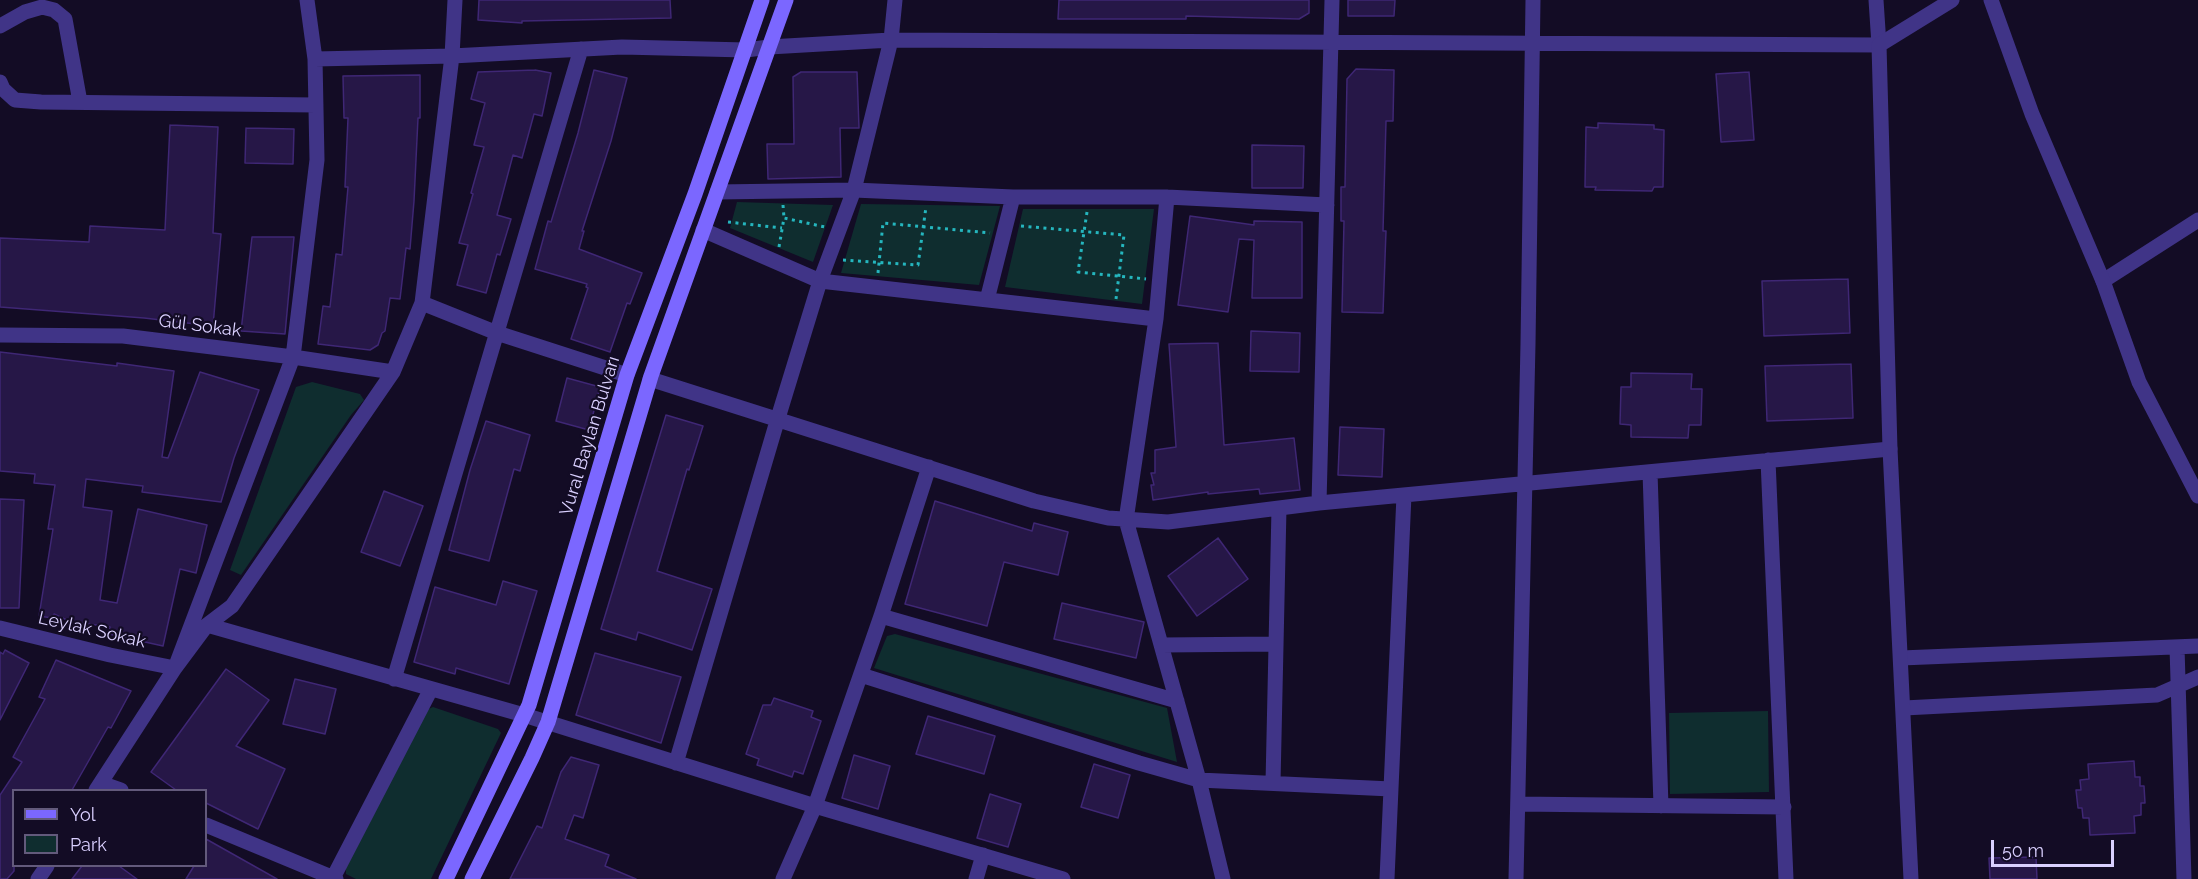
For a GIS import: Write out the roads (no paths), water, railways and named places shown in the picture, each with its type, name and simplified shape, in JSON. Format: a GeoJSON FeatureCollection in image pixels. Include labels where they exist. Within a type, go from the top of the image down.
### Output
{"type":"FeatureCollection","features":[{"type":"Feature","properties":{"kind":"main road","name":"Vural Baylan Bulvarı"},"geometry":{"type":"LineString","coordinates":[[446,879],[524,715],[551,634],[627,375],[746,50],[762,0]]}},
{"type":"Feature","properties":{"kind":"main road"},"geometry":{"type":"LineString","coordinates":[[472,879],[548,722],[650,379],[786,0]]}},
{"type":"Feature","properties":{"kind":"street"},"geometry":{"type":"LineString","coordinates":[[175,669],[293,357],[317,160],[315,59],[307,0]]}},
{"type":"Feature","properties":{"kind":"street"},"geometry":{"type":"LineString","coordinates":[[99,787],[175,669],[207,625],[232,606],[393,372],[422,303],[452,56],[455,0]]}},
{"type":"Feature","properties":{"kind":"street"},"geometry":{"type":"LineString","coordinates":[[676,763],[820,281],[854,190],[891,40],[895,0]]}},
{"type":"Feature","properties":{"kind":"street"},"geometry":{"type":"LineString","coordinates":[[1319,503],[1332,0]]}},
{"type":"Feature","properties":{"kind":"street"},"geometry":{"type":"LineString","coordinates":[[1516,879],[1533,0]]}},
{"type":"Feature","properties":{"kind":"street"},"geometry":{"type":"LineString","coordinates":[[1876,0],[1890,449],[1911,879]]}},
{"type":"Feature","properties":{"kind":"street"},"geometry":{"type":"LineString","coordinates":[[315,59],[452,56],[622,47],[746,50],[769,46],[891,40],[1879,45],[1952,0]]}},
{"type":"Feature","properties":{"kind":"street"},"geometry":{"type":"LineString","coordinates":[[1991,0],[2032,114],[2103,281],[2139,382],[2198,496]]}},
{"type":"Feature","properties":{"kind":"street"},"geometry":{"type":"LineString","coordinates":[[0,26],[25,12],[42,7],[54,10],[65,19],[80,102]]}},
{"type":"Feature","properties":{"kind":"street"},"geometry":{"type":"LineString","coordinates":[[394,679],[581,49]]}},
{"type":"Feature","properties":{"kind":"street"},"geometry":{"type":"LineString","coordinates":[[0,82],[3,89],[15,100],[316,105]]}},
{"type":"Feature","properties":{"kind":"street"},"geometry":{"type":"LineString","coordinates":[[717,192],[854,190],[1013,197],[1167,197],[1327,205]]}},
{"type":"Feature","properties":{"kind":"street"},"geometry":{"type":"LineString","coordinates":[[987,300],[1013,197]]}},
{"type":"Feature","properties":{"kind":"street"},"geometry":{"type":"LineString","coordinates":[[1167,197],[1156,319],[1126,520],[1199,780],[1222,879]]}},
{"type":"Feature","properties":{"kind":"street"},"geometry":{"type":"LineString","coordinates":[[2103,281],[2198,220]]}},
{"type":"Feature","properties":{"kind":"street"},"geometry":{"type":"LineString","coordinates":[[703,230],[820,281],[1156,319]]}},
{"type":"Feature","properties":{"kind":"street"},"geometry":{"type":"LineString","coordinates":[[422,303],[497,333],[627,375]]}},
{"type":"Feature","properties":{"kind":"street","name":"Gül Sokak"},"geometry":{"type":"LineString","coordinates":[[0,335],[123,336],[393,372]]}},
{"type":"Feature","properties":{"kind":"street"},"geometry":{"type":"LineString","coordinates":[[650,379],[1034,501],[1126,520],[1168,522],[1319,503],[1890,449]]}},
{"type":"Feature","properties":{"kind":"street"},"geometry":{"type":"LineString","coordinates":[[1768,460],[1786,879]]}},
{"type":"Feature","properties":{"kind":"street"},"geometry":{"type":"LineString","coordinates":[[783,879],[815,806],[881,616],[929,467]]}},
{"type":"Feature","properties":{"kind":"street"},"geometry":{"type":"LineString","coordinates":[[1650,472],[1661,806]]}},
{"type":"Feature","properties":{"kind":"street"},"geometry":{"type":"LineString","coordinates":[[1387,879],[1404,495]]}},
{"type":"Feature","properties":{"kind":"street"},"geometry":{"type":"LineString","coordinates":[[1274,783],[1279,508]]}},
{"type":"Feature","properties":{"kind":"street"},"geometry":{"type":"LineString","coordinates":[[881,616],[1177,701]]}},
{"type":"Feature","properties":{"kind":"street"},"geometry":{"type":"LineString","coordinates":[[207,625],[548,722],[815,806],[1063,879]]}},
{"type":"Feature","properties":{"kind":"street","name":"Leylak Sokak"},"geometry":{"type":"LineString","coordinates":[[0,628],[175,669]]}},
{"type":"Feature","properties":{"kind":"street"},"geometry":{"type":"LineString","coordinates":[[1161,645],[1276,644]]}},
{"type":"Feature","properties":{"kind":"street"},"geometry":{"type":"LineString","coordinates":[[1901,658],[2198,646]]}},
{"type":"Feature","properties":{"kind":"street"},"geometry":{"type":"LineString","coordinates":[[2177,647],[2184,879]]}},
{"type":"Feature","properties":{"kind":"street"},"geometry":{"type":"LineString","coordinates":[[861,675],[1199,780],[1391,789]]}},
{"type":"Feature","properties":{"kind":"street"},"geometry":{"type":"LineString","coordinates":[[1904,708],[2157,694],[2198,677]]}},
{"type":"Feature","properties":{"kind":"street"},"geometry":{"type":"LineString","coordinates":[[207,825],[334,878],[431,689]]}},
{"type":"Feature","properties":{"kind":"street"},"geometry":{"type":"LineString","coordinates":[[1518,804],[1784,807]]}},
{"type":"Feature","properties":{"kind":"street"},"geometry":{"type":"LineString","coordinates":[[976,879],[983,855]]}}]}
